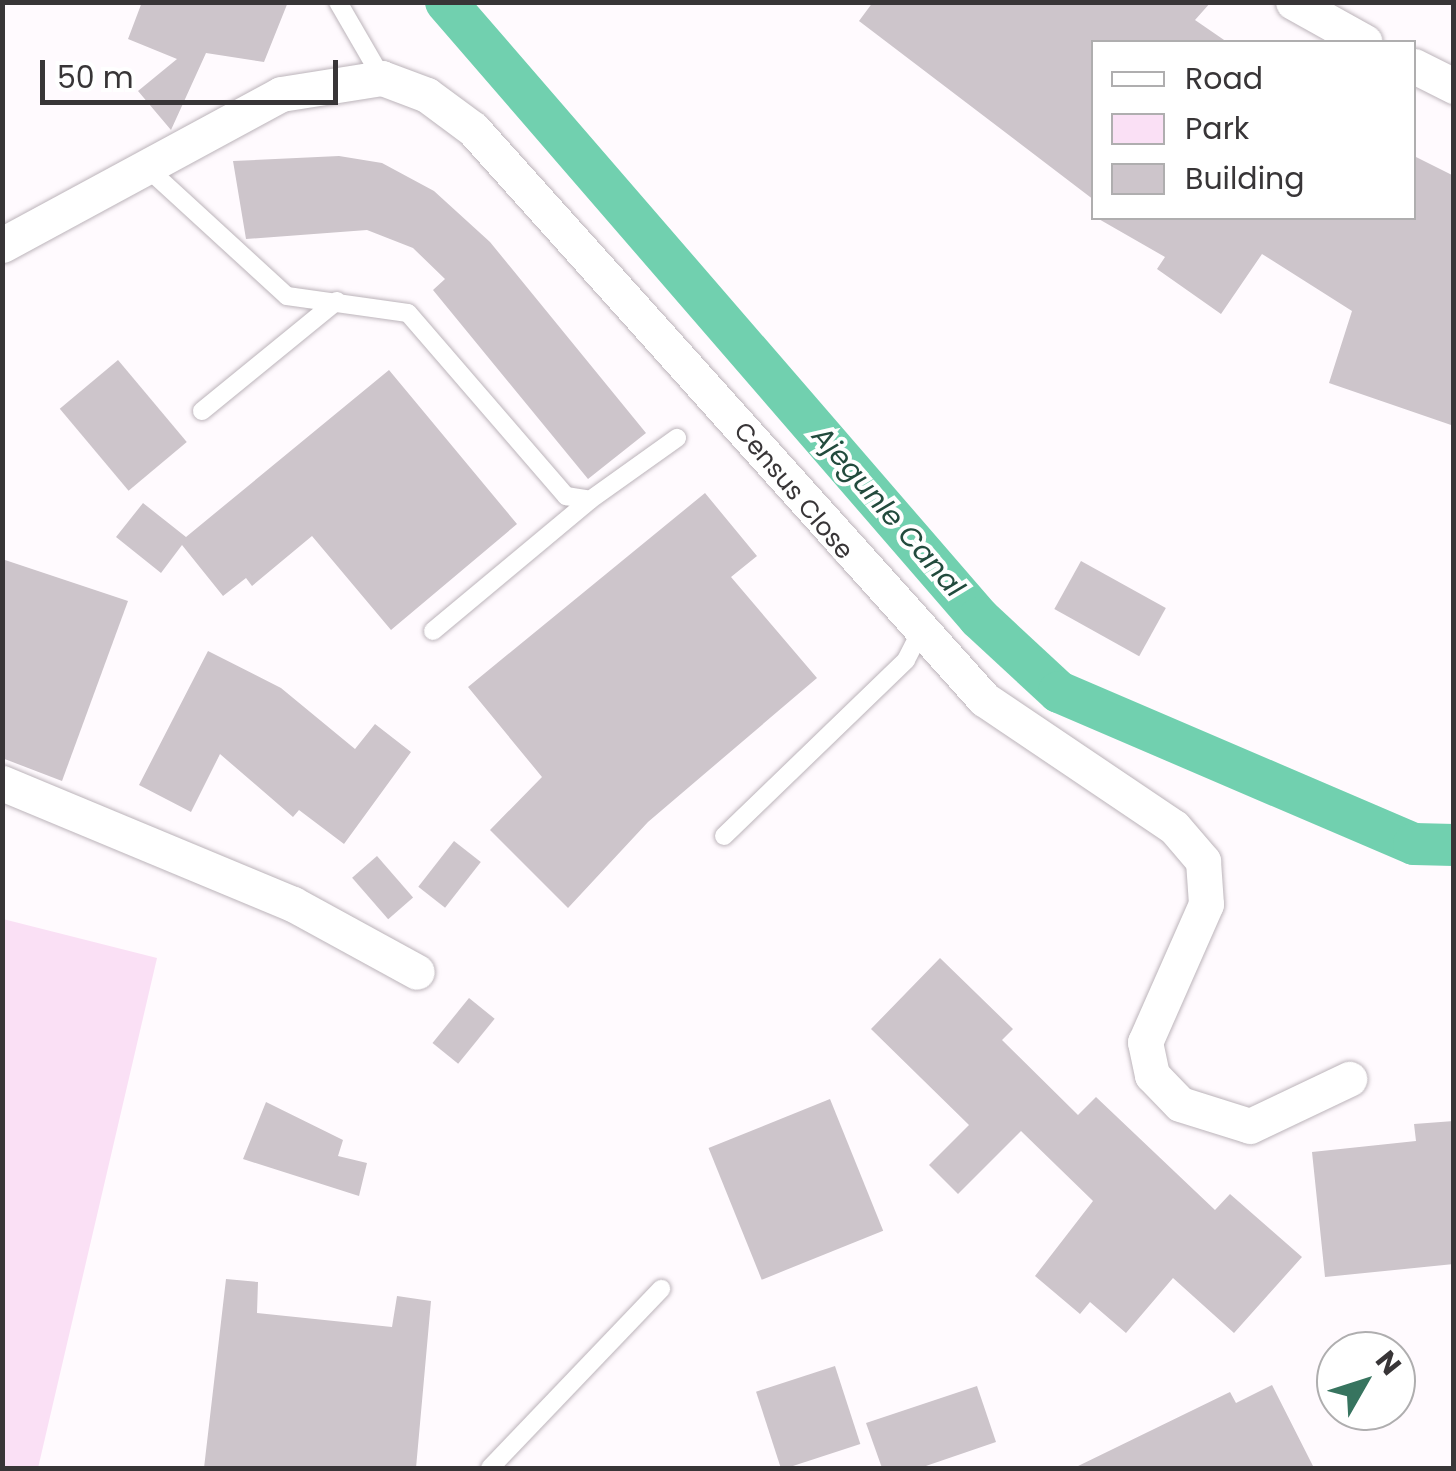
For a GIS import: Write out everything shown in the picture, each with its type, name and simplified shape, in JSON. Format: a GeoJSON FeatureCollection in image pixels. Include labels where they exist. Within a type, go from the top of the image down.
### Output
{"type":"FeatureCollection","features":[{"type":"Feature","properties":{"kind":"street"},"geometry":{"type":"LineString","coordinates":[[1293,2],[1362,40]]}},
{"type":"Feature","properties":{"kind":"street"},"geometry":{"type":"LineString","coordinates":[[1416,67],[1454,86]]}},
{"type":"Feature","properties":{"kind":"street"},"geometry":{"type":"LineString","coordinates":[[2,245],[280,94],[382,78]]}},
{"type":"Feature","properties":{"kind":"street","name":"Census Close"},"geometry":{"type":"LineString","coordinates":[[382,78],[473,129],[919,635],[984,699],[1174,827],[1203,861],[1206,904],[1145,1042],[1152,1075],[1180,1104],[1250,1126],[1350,1079]]}},
{"type":"Feature","properties":{"kind":"street"},"geometry":{"type":"LineString","coordinates":[[2,783],[293,904],[417,972]]}},
{"type":"Feature","properties":{"kind":"lane"},"geometry":{"type":"LineString","coordinates":[[338,2],[382,78]]}},
{"type":"Feature","properties":{"kind":"lane"},"geometry":{"type":"LineString","coordinates":[[144,165],[287,296],[408,313],[550,480],[566,496],[590,500]]}},
{"type":"Feature","properties":{"kind":"lane"},"geometry":{"type":"LineString","coordinates":[[202,411],[337,301]]}},
{"type":"Feature","properties":{"kind":"lane"},"geometry":{"type":"LineString","coordinates":[[432,630],[590,500],[677,438]]}},
{"type":"Feature","properties":{"kind":"lane"},"geometry":{"type":"LineString","coordinates":[[724,836],[906,660],[919,635]]}},
{"type":"Feature","properties":{"kind":"lane"},"geometry":{"type":"LineString","coordinates":[[490,1468],[660,1289]]}},
{"type":"Feature","properties":{"kind":"green space"},"geometry":{"type":"Polygon","coordinates":[[[3,919],[157,958],[38,1468],[3,1468],[3,919]]]}},
{"type":"Feature","properties":{"kind":"building"},"geometry":{"type":"Polygon","coordinates":[[[142,2],[288,2],[264,62],[206,53],[171,130],[138,91],[177,59],[128,39],[142,2]]]}},
{"type":"Feature","properties":{"kind":"building"},"geometry":{"type":"Polygon","coordinates":[[[873,2],[1211,2],[1195,20],[1224,40],[1091,40],[1091,198],[859,21],[873,2]]]}},
{"type":"Feature","properties":{"kind":"building"},"geometry":{"type":"Polygon","coordinates":[[[339,156],[382,163],[434,191],[490,242],[646,433],[588,479],[433,290],[445,279],[413,248],[367,230],[246,239],[233,161],[339,156]]]}},
{"type":"Feature","properties":{"kind":"building"},"geometry":{"type":"Polygon","coordinates":[[[1416,157],[1454,176],[1454,426],[1329,383],[1352,311],[1262,254],[1221,314],[1157,269],[1165,257],[1100,220],[1416,220],[1416,157]]]}},
{"type":"Feature","properties":{"kind":"building"},"geometry":{"type":"Polygon","coordinates":[[[118,360],[187,442],[129,491],[60,409],[118,360]]]}},
{"type":"Feature","properties":{"kind":"building"},"geometry":{"type":"Polygon","coordinates":[[[389,370],[517,524],[391,630],[312,536],[252,586],[246,578],[223,596],[182,545],[161,573],[116,537],[143,503],[186,537],[389,370]]]}},
{"type":"Feature","properties":{"kind":"building"},"geometry":{"type":"Polygon","coordinates":[[[705,493],[757,556],[731,577],[817,678],[648,822],[568,908],[490,830],[542,777],[468,687],[705,493]]]}},
{"type":"Feature","properties":{"kind":"building"},"geometry":{"type":"Polygon","coordinates":[[[2,559],[128,601],[62,781],[2,758],[2,559]]]}},
{"type":"Feature","properties":{"kind":"building"},"geometry":{"type":"Polygon","coordinates":[[[1081,561],[1166,608],[1139,656],[1054,609],[1081,561]]]}},
{"type":"Feature","properties":{"kind":"building"},"geometry":{"type":"Polygon","coordinates":[[[208,651],[281,688],[355,749],[375,724],[411,752],[344,844],[299,810],[293,817],[220,754],[191,812],[139,785],[208,651]]]}},
{"type":"Feature","properties":{"kind":"building"},"geometry":{"type":"Polygon","coordinates":[[[454,841],[481,862],[445,908],[418,887],[454,841]]]}},
{"type":"Feature","properties":{"kind":"building"},"geometry":{"type":"Polygon","coordinates":[[[377,856],[413,898],[388,919],[352,878],[377,856]]]}},
{"type":"Feature","properties":{"kind":"building"},"geometry":{"type":"Polygon","coordinates":[[[940,958],[1013,1029],[1002,1040],[1078,1115],[1096,1097],[1215,1210],[1230,1194],[1302,1257],[1234,1333],[1173,1278],[1126,1333],[1090,1302],[1080,1314],[1035,1276],[1093,1201],[1021,1131],[958,1194],[929,1165],[969,1125],[871,1029],[940,958]]]}},
{"type":"Feature","properties":{"kind":"building"},"geometry":{"type":"Polygon","coordinates":[[[469,998],[495,1019],[458,1064],[432,1043],[469,998]]]}},
{"type":"Feature","properties":{"kind":"building"},"geometry":{"type":"Polygon","coordinates":[[[830,1099],[883,1231],[762,1280],[709,1148],[830,1099]]]}},
{"type":"Feature","properties":{"kind":"building"},"geometry":{"type":"Polygon","coordinates":[[[266,1102],[343,1140],[338,1156],[367,1163],[359,1196],[243,1159],[266,1102]]]}},
{"type":"Feature","properties":{"kind":"building"},"geometry":{"type":"Polygon","coordinates":[[[1454,1121],[1454,1264],[1325,1277],[1312,1152],[1416,1141],[1414,1124],[1454,1121]]]}},
{"type":"Feature","properties":{"kind":"building"},"geometry":{"type":"Polygon","coordinates":[[[226,1279],[258,1282],[257,1313],[392,1327],[397,1296],[431,1301],[416,1468],[204,1468],[226,1279]]]}},
{"type":"Feature","properties":{"kind":"building"},"geometry":{"type":"Polygon","coordinates":[[[835,1366],[860,1444],[781,1468],[756,1392],[835,1366]]]}},
{"type":"Feature","properties":{"kind":"building"},"geometry":{"type":"Polygon","coordinates":[[[1272,1385],[1314,1468],[1074,1468],[1230,1392],[1236,1403],[1272,1385]]]}},
{"type":"Feature","properties":{"kind":"building"},"geometry":{"type":"Polygon","coordinates":[[[977,1386],[996,1442],[920,1468],[882,1468],[866,1423],[977,1386]]]}},
{"type":"Feature","properties":{"kind":"waterway","name":"Ajegunle Canal"},"geometry":{"type":"LineString","coordinates":[[446,2],[979,618],[1059,692],[1414,844],[1454,845]]}}]}
